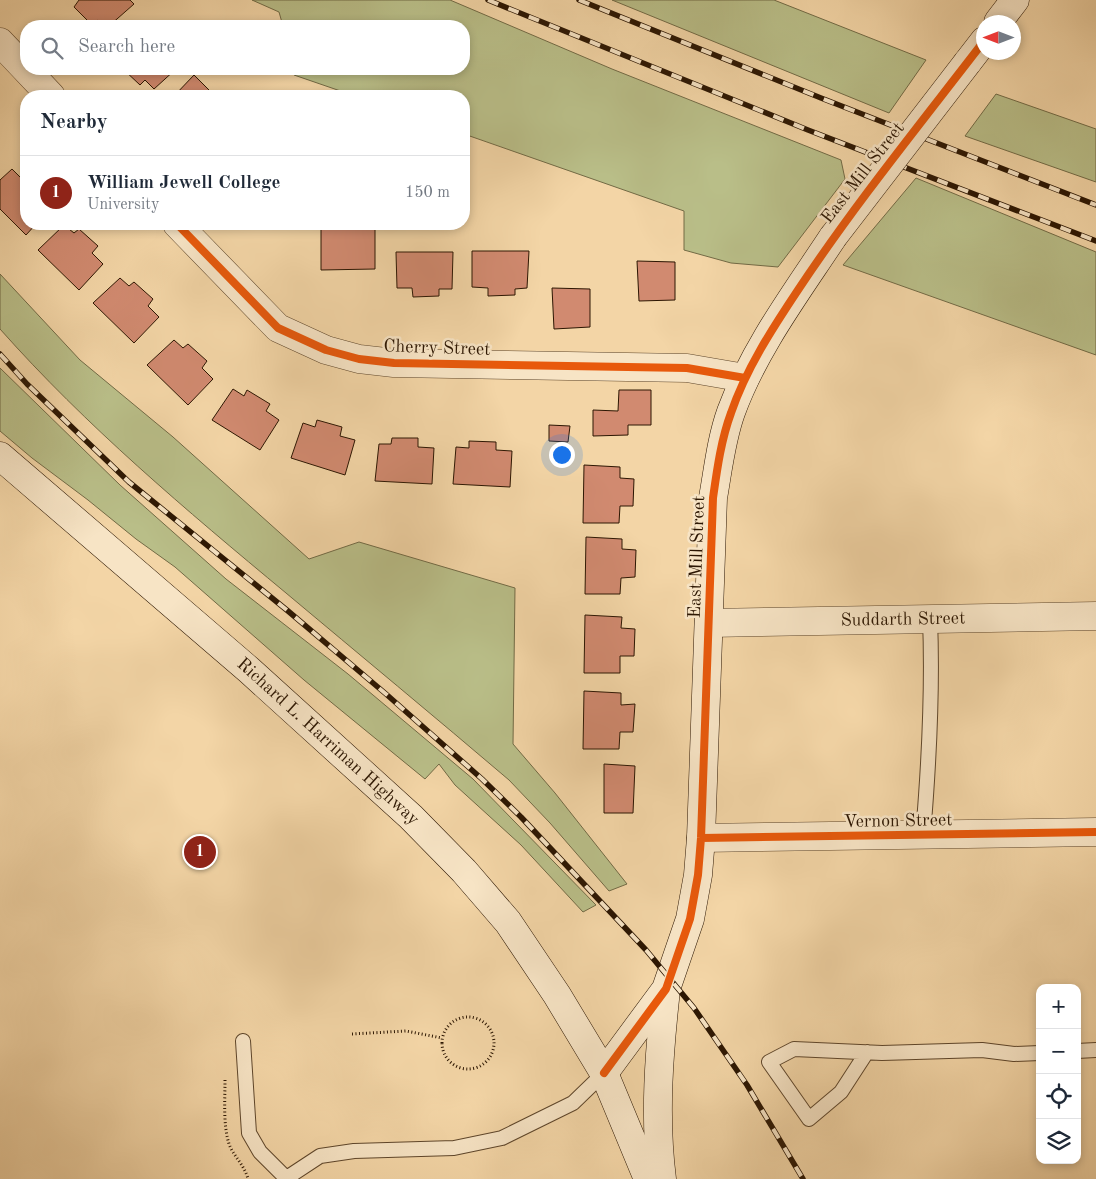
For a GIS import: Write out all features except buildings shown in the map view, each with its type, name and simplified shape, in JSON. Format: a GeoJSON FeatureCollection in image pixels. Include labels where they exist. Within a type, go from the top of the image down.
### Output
{"type":"FeatureCollection","features":[{"type":"Feature","properties":{"kind":"street"},"geometry":{"type":"LineString","coordinates":[[1003,15],[1015,0]]}},
{"type":"Feature","properties":{"kind":"street"},"geometry":{"type":"LineString","coordinates":[[0,42],[20,63]]}},
{"type":"Feature","properties":{"kind":"street","name":"East Mill Street"},"geometry":{"type":"LineString","coordinates":[[604,1073],[666,989],[690,920],[698,875],[701,838],[713,498],[730,414],[768,336],[833,237],[976,51]]}},
{"type":"Feature","properties":{"kind":"street"},"geometry":{"type":"LineString","coordinates":[[31,75],[45,90]]}},
{"type":"Feature","properties":{"kind":"street","name":"Cherry Street"},"geometry":{"type":"LineString","coordinates":[[183,230],[278,328],[326,350],[359,359],[394,363],[687,368],[746,378]]}},
{"type":"Feature","properties":{"kind":"street","name":"Richard L. Harriman Highway"},"geometry":{"type":"LineString","coordinates":[[0,456],[249,670],[411,817],[457,864],[508,922],[557,995],[604,1073]]}},
{"type":"Feature","properties":{"kind":"street","name":"Suddarth Street"},"geometry":{"type":"LineString","coordinates":[[709,623],[1096,616]]}},
{"type":"Feature","properties":{"kind":"street","name":"Vernon Street"},"geometry":{"type":"LineString","coordinates":[[701,838],[1096,832]]}},
{"type":"Feature","properties":{"kind":"street"},"geometry":{"type":"LineString","coordinates":[[662,1179],[658,1125],[658,1082],[666,989]]}},
{"type":"Feature","properties":{"kind":"street"},"geometry":{"type":"LineString","coordinates":[[604,1073],[648,1179]]}},
{"type":"Feature","properties":{"kind":"lane"},"geometry":{"type":"LineString","coordinates":[[923,835],[930,739],[932,669],[930,619]]}},
{"type":"Feature","properties":{"kind":"lane"},"geometry":{"type":"LineString","coordinates":[[243,1041],[249,1133],[260,1152],[286,1178],[320,1156],[354,1151],[454,1148],[502,1138],[573,1103],[604,1073]]}},
{"type":"Feature","properties":{"kind":"lane"},"geometry":{"type":"LineString","coordinates":[[867,1052],[841,1092],[809,1118],[770,1062],[794,1049],[867,1052],[982,1050],[1014,1054],[1036,1053]]}},
{"type":"Feature","properties":{"kind":"lane"},"geometry":{"type":"LineString","coordinates":[[1081,1051],[1096,1050]]}},
{"type":"Feature","properties":{"kind":"path"},"geometry":{"type":"LineString","coordinates":[[468,1017],[484,1023],[490,1030],[493,1048],[486,1062],[471,1069],[463,1069],[455,1066],[444,1054],[442,1038],[451,1023],[468,1017]]}},
{"type":"Feature","properties":{"kind":"path"},"geometry":{"type":"LineString","coordinates":[[352,1034],[406,1031],[442,1038]]}},
{"type":"Feature","properties":{"kind":"green space"},"geometry":{"type":"Polygon","coordinates":[[[252,0],[450,0],[612,69],[841,160],[845,179],[778,267],[731,263],[684,250],[684,211],[470,136],[470,90],[338,90],[294,75],[470,75],[470,20],[281,20],[279,12],[252,0]]]}},
{"type":"Feature","properties":{"kind":"green space"},"geometry":{"type":"Polygon","coordinates":[[[612,0],[774,0],[926,60],[889,113],[612,0]]]}},
{"type":"Feature","properties":{"kind":"green space"},"geometry":{"type":"Polygon","coordinates":[[[996,94],[1096,129],[1096,182],[965,136],[996,94]]]}},
{"type":"Feature","properties":{"kind":"green space"},"geometry":{"type":"Polygon","coordinates":[[[916,178],[1096,252],[1096,355],[843,265],[916,178]]]}},
{"type":"Feature","properties":{"kind":"green space"},"geometry":{"type":"Polygon","coordinates":[[[0,274],[80,360],[173,437],[309,559],[359,542],[515,588],[513,744],[555,793],[627,884],[609,891],[550,823],[509,780],[174,499],[67,400],[0,329],[0,274]]]}},
{"type":"Feature","properties":{"kind":"green space"},"geometry":{"type":"Polygon","coordinates":[[[0,368],[120,485],[226,579],[348,674],[473,779],[596,905],[583,912],[521,845],[455,785],[439,764],[425,779],[304,680],[175,567],[136,539],[0,431],[0,368]]]}},
{"type":"Feature","properties":{"kind":"railway"},"geometry":{"type":"LineString","coordinates":[[488,0],[808,130],[1096,241]]}},
{"type":"Feature","properties":{"kind":"railway"},"geometry":{"type":"LineString","coordinates":[[579,0],[821,98],[1096,205]]}},
{"type":"Feature","properties":{"kind":"railway"},"geometry":{"type":"LineString","coordinates":[[0,354],[27,384],[129,482],[288,611],[386,694],[482,779],[521,817],[646,950],[694,1008],[747,1085],[803,1179]]}},
{"type":"Feature","properties":{"kind":"cycle path"},"geometry":{"type":"LineString","coordinates":[[604,1073],[666,989],[690,919],[698,875],[701,838],[713,498],[722,444],[731,413],[744,381],[760,350],[820,258],[842,226],[976,51]]}},
{"type":"Feature","properties":{"kind":"cycle path"},"geometry":{"type":"LineString","coordinates":[[183,230],[278,328],[326,350],[359,359],[394,363],[687,368],[745,378]]}},
{"type":"Feature","properties":{"kind":"cycle path"},"geometry":{"type":"LineString","coordinates":[[701,838],[1096,832]]}},
{"type":"Feature","properties":{"kind":"place","name":"William Jewell College"},"geometry":{"type":"Point","coordinates":[200,852]}}]}
